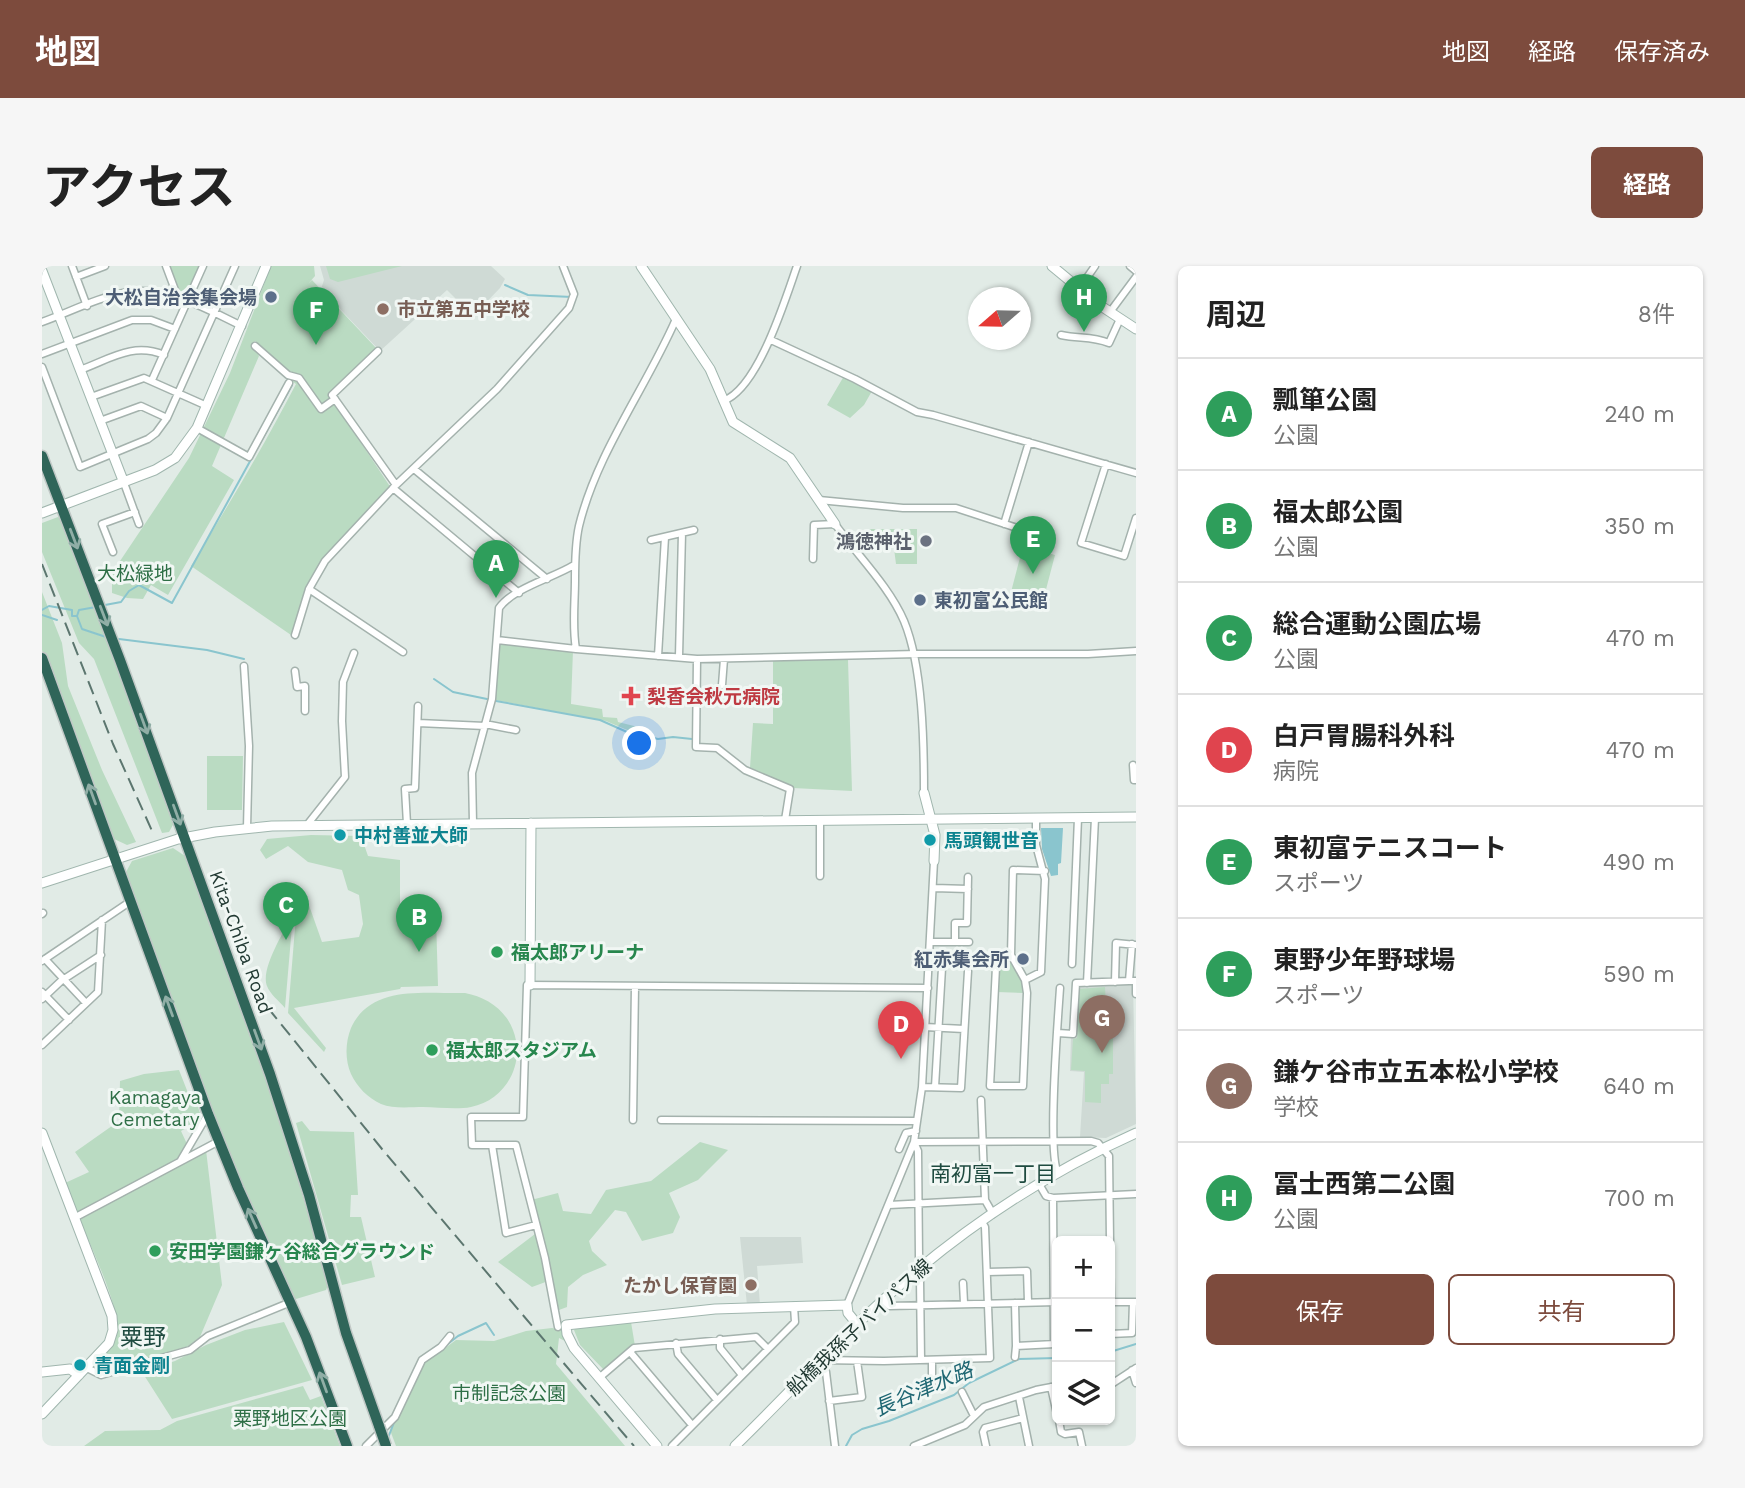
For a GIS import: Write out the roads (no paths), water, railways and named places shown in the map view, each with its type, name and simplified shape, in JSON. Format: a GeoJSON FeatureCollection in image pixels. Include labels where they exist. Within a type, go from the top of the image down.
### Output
{"type":"FeatureCollection","features":[{"type":"Feature","properties":{"kind":"highway","name":"Kita-Chiba Road"},"geometry":{"type":"LineString","coordinates":[[42,456],[57,508],[87,573],[120,660],[283,1111],[346,1333],[386,1446]]}},
{"type":"Feature","properties":{"kind":"highway"},"geometry":{"type":"LineString","coordinates":[[43,661],[46,682],[115,858],[208,1114],[291,1302],[346,1446]]}},
{"type":"Feature","properties":{"kind":"street"},"geometry":{"type":"LineString","coordinates":[[72,266],[87,306]]}},
{"type":"Feature","properties":{"kind":"street"},"geometry":{"type":"LineString","coordinates":[[76,277],[105,266]]}},
{"type":"Feature","properties":{"kind":"street"},"geometry":{"type":"LineString","coordinates":[[166,266],[178,298]]}},
{"type":"Feature","properties":{"kind":"street"},"geometry":{"type":"LineString","coordinates":[[152,380],[203,266]]}},
{"type":"Feature","properties":{"kind":"street"},"geometry":{"type":"LineString","coordinates":[[42,367],[80,467],[148,439],[167,418],[180,393],[235,266]]}},
{"type":"Feature","properties":{"kind":"street"},"geometry":{"type":"LineString","coordinates":[[42,513],[124,483],[175,458],[197,428],[267,266]]}},
{"type":"Feature","properties":{"kind":"street"},"geometry":{"type":"LineString","coordinates":[[295,635],[310,590],[325,561],[395,487],[498,389],[569,308],[574,295],[563,266]]}},
{"type":"Feature","properties":{"kind":"street"},"geometry":{"type":"LineString","coordinates":[[640,266],[710,369],[733,422],[790,458],[835,524],[894,602],[904,620],[914,655],[923,725],[924,793],[935,835],[922,1087],[914,1142],[847,1305],[848,1313],[857,1324]]}},
{"type":"Feature","properties":{"kind":"street"},"geometry":{"type":"LineString","coordinates":[[723,401],[737,394],[771,340],[796,266]]}},
{"type":"Feature","properties":{"kind":"street"},"geometry":{"type":"LineString","coordinates":[[1052,266],[1110,312],[1134,324]]}},
{"type":"Feature","properties":{"kind":"street"},"geometry":{"type":"LineString","coordinates":[[1079,289],[1095,266]]}},
{"type":"Feature","properties":{"kind":"street"},"geometry":{"type":"LineString","coordinates":[[1130,267],[1136,271]]}},
{"type":"Feature","properties":{"kind":"street"},"geometry":{"type":"LineString","coordinates":[[42,271],[139,524]]}},
{"type":"Feature","properties":{"kind":"street"},"geometry":{"type":"LineString","coordinates":[[1110,312],[1136,276]]}},
{"type":"Feature","properties":{"kind":"street"},"geometry":{"type":"LineString","coordinates":[[42,323],[129,292],[155,292],[178,298],[242,326]]}},
{"type":"Feature","properties":{"kind":"street"},"geometry":{"type":"LineString","coordinates":[[576,649],[573,634],[574,565],[579,528],[595,479],[676,318]]}},
{"type":"Feature","properties":{"kind":"street"},"geometry":{"type":"LineString","coordinates":[[1061,335],[1074,339],[1093,337],[1109,343],[1120,319]]}},
{"type":"Feature","properties":{"kind":"street"},"geometry":{"type":"LineString","coordinates":[[42,354],[132,320],[151,320],[175,329]]}},
{"type":"Feature","properties":{"kind":"street"},"geometry":{"type":"LineString","coordinates":[[771,340],[916,412],[1136,473]]}},
{"type":"Feature","properties":{"kind":"street"},"geometry":{"type":"LineString","coordinates":[[256,346],[288,375],[299,378],[321,408],[335,399]]}},
{"type":"Feature","properties":{"kind":"street"},"geometry":{"type":"LineString","coordinates":[[80,370],[138,349],[151,349],[164,355]]}},
{"type":"Feature","properties":{"kind":"street"},"geometry":{"type":"LineString","coordinates":[[378,351],[332,395],[395,487],[519,593]]}},
{"type":"Feature","properties":{"kind":"street"},"geometry":{"type":"LineString","coordinates":[[91,397],[138,379],[152,380],[206,406]]}},
{"type":"Feature","properties":{"kind":"street"},"geometry":{"type":"LineString","coordinates":[[197,428],[249,457],[289,383]]}},
{"type":"Feature","properties":{"kind":"street"},"geometry":{"type":"LineString","coordinates":[[100,421],[141,406],[167,418]]}},
{"type":"Feature","properties":{"kind":"street"},"geometry":{"type":"LineString","coordinates":[[1004,524],[1029,442]]}},
{"type":"Feature","properties":{"kind":"street"},"geometry":{"type":"LineString","coordinates":[[1106,464],[1081,543],[1124,556],[1136,518]]}},
{"type":"Feature","properties":{"kind":"street"},"geometry":{"type":"LineString","coordinates":[[414,469],[547,579]]}},
{"type":"Feature","properties":{"kind":"street"},"geometry":{"type":"LineString","coordinates":[[819,500],[903,508],[956,508],[1017,528]]}},
{"type":"Feature","properties":{"kind":"street"},"geometry":{"type":"LineString","coordinates":[[113,552],[102,524],[135,512]]}},
{"type":"Feature","properties":{"kind":"street"},"geometry":{"type":"LineString","coordinates":[[813,559],[814,525],[835,524]]}},
{"type":"Feature","properties":{"kind":"street"},"geometry":{"type":"LineString","coordinates":[[651,540],[694,530]]}},
{"type":"Feature","properties":{"kind":"street"},"geometry":{"type":"LineString","coordinates":[[679,656],[682,533]]}},
{"type":"Feature","properties":{"kind":"street"},"geometry":{"type":"LineString","coordinates":[[658,656],[665,537]]}},
{"type":"Feature","properties":{"kind":"street"},"geometry":{"type":"LineString","coordinates":[[473,823],[472,773],[492,699],[499,608],[519,593],[574,565]]}},
{"type":"Feature","properties":{"kind":"street"},"geometry":{"type":"LineString","coordinates":[[310,590],[403,652]]}},
{"type":"Feature","properties":{"kind":"street"},"geometry":{"type":"LineString","coordinates":[[497,640],[697,659],[1088,654],[1136,651]]}},
{"type":"Feature","properties":{"kind":"street"},"geometry":{"type":"LineString","coordinates":[[307,825],[345,777],[343,682],[354,653]]}},
{"type":"Feature","properties":{"kind":"street"},"geometry":{"type":"LineString","coordinates":[[697,659],[696,747],[717,748],[745,770],[790,789],[785,820]]}},
{"type":"Feature","properties":{"kind":"street"},"geometry":{"type":"LineString","coordinates":[[722,685],[723,659]]}},
{"type":"Feature","properties":{"kind":"street"},"geometry":{"type":"LineString","coordinates":[[244,666],[249,746],[247,828]]}},
{"type":"Feature","properties":{"kind":"street"},"geometry":{"type":"LineString","coordinates":[[295,671],[297,687],[305,686],[305,710]]}},
{"type":"Feature","properties":{"kind":"street"},"geometry":{"type":"LineString","coordinates":[[407,824],[405,789],[415,788],[418,706]]}},
{"type":"Feature","properties":{"kind":"street"},"geometry":{"type":"LineString","coordinates":[[418,723],[485,725],[516,730]]}},
{"type":"Feature","properties":{"kind":"street"},"geometry":{"type":"LineString","coordinates":[[1133,765],[1136,780]]}},
{"type":"Feature","properties":{"kind":"street"},"geometry":{"type":"LineString","coordinates":[[42,883],[185,838],[247,828],[307,825],[1136,817]]}},
{"type":"Feature","properties":{"kind":"street"},"geometry":{"type":"LineString","coordinates":[[1072,964],[1078,818]]}},
{"type":"Feature","properties":{"kind":"street"},"geometry":{"type":"LineString","coordinates":[[1087,983],[1095,818]]}},
{"type":"Feature","properties":{"kind":"street"},"geometry":{"type":"LineString","coordinates":[[1025,980],[1041,972],[1045,871],[1036,845],[1037,819]]}},
{"type":"Feature","properties":{"kind":"street"},"geometry":{"type":"LineString","coordinates":[[820,820],[820,876]]}},
{"type":"Feature","properties":{"kind":"street"},"geometry":{"type":"LineString","coordinates":[[530,985],[531,823]]}},
{"type":"Feature","properties":{"kind":"street"},"geometry":{"type":"LineString","coordinates":[[1011,955],[996,967],[990,1086],[1023,1086],[1027,993],[1025,980],[1011,955],[1013,870],[1045,871]]}},
{"type":"Feature","properties":{"kind":"street"},"geometry":{"type":"LineString","coordinates":[[955,942],[955,923],[967,923],[968,877]]}},
{"type":"Feature","properties":{"kind":"street"},"geometry":{"type":"LineString","coordinates":[[934,888],[968,889]]}},
{"type":"Feature","properties":{"kind":"street"},"geometry":{"type":"LineString","coordinates":[[86,1003],[44,960],[131,901]]}},
{"type":"Feature","properties":{"kind":"street"},"geometry":{"type":"LineString","coordinates":[[42,1045],[98,992],[102,920]]}},
{"type":"Feature","properties":{"kind":"street"},"geometry":{"type":"LineString","coordinates":[[931,942],[969,943]]}},
{"type":"Feature","properties":{"kind":"street"},"geometry":{"type":"LineString","coordinates":[[1115,982],[1116,943],[1134,944],[1129,981]]}},
{"type":"Feature","properties":{"kind":"street"},"geometry":{"type":"LineString","coordinates":[[68,1020],[43,996],[101,955]]}},
{"type":"Feature","properties":{"kind":"street"},"geometry":{"type":"LineString","coordinates":[[935,1087],[942,968]]}},
{"type":"Feature","properties":{"kind":"street"},"geometry":{"type":"LineString","coordinates":[[922,1087],[961,1088],[968,971]]}},
{"type":"Feature","properties":{"kind":"street"},"geometry":{"type":"LineString","coordinates":[[1058,1034],[1073,1034],[1076,983],[1136,981],[1136,994]]}},
{"type":"Feature","properties":{"kind":"street"},"geometry":{"type":"LineString","coordinates":[[657,1446],[573,1348],[560,1326],[516,1145],[471,1145],[471,1117],[523,1117],[527,985],[928,988]]}},
{"type":"Feature","properties":{"kind":"street"},"geometry":{"type":"LineString","coordinates":[[633,1120],[635,986]]}},
{"type":"Feature","properties":{"kind":"street"},"geometry":{"type":"LineString","coordinates":[[1058,1173],[1055,1169],[1054,1142],[1060,988]]}},
{"type":"Feature","properties":{"kind":"street"},"geometry":{"type":"LineString","coordinates":[[925,1027],[964,1029]]}},
{"type":"Feature","properties":{"kind":"street"},"geometry":{"type":"LineString","coordinates":[[42,1031],[49,1038]]}},
{"type":"Feature","properties":{"kind":"street"},"geometry":{"type":"LineString","coordinates":[[981,1100],[985,1200],[993,1214]]}},
{"type":"Feature","properties":{"kind":"street"},"geometry":{"type":"LineString","coordinates":[[181,1160],[208,1114]]}},
{"type":"Feature","properties":{"kind":"street"},"geometry":{"type":"LineString","coordinates":[[661,1120],[917,1121]]}},
{"type":"Feature","properties":{"kind":"street"},"geometry":{"type":"LineString","coordinates":[[899,1149],[906,1133],[916,1131]]}},
{"type":"Feature","properties":{"kind":"street"},"geometry":{"type":"LineString","coordinates":[[42,1133],[113,1324],[108,1343],[42,1415]]}},
{"type":"Feature","properties":{"kind":"street","name":"船橋我孫子バイパス線"},"geometry":{"type":"LineString","coordinates":[[735,1446],[857,1324],[915,1272],[993,1214],[1039,1184],[1136,1133]]}},
{"type":"Feature","properties":{"kind":"street"},"geometry":{"type":"LineString","coordinates":[[74,1218],[219,1141]]}},
{"type":"Feature","properties":{"kind":"street"},"geometry":{"type":"LineString","coordinates":[[914,1142],[1091,1141],[1104,1149],[1108,1156],[1110,1236]]}},
{"type":"Feature","properties":{"kind":"street"},"geometry":{"type":"LineString","coordinates":[[914,1142],[918,1151],[919,1257],[924,1265]]}},
{"type":"Feature","properties":{"kind":"street"},"geometry":{"type":"LineString","coordinates":[[492,1145],[506,1233],[536,1225]]}},
{"type":"Feature","properties":{"kind":"street"},"geometry":{"type":"LineString","coordinates":[[1039,1184],[1046,1196],[1054,1198],[1136,1194]]}},
{"type":"Feature","properties":{"kind":"street"},"geometry":{"type":"LineString","coordinates":[[1054,1198],[1056,1299]]}},
{"type":"Feature","properties":{"kind":"street"},"geometry":{"type":"LineString","coordinates":[[889,1205],[985,1200]]}},
{"type":"Feature","properties":{"kind":"street"},"geometry":{"type":"LineString","coordinates":[[835,1446],[827,1372],[821,1360],[990,1358],[985,1227],[982,1222]]}},
{"type":"Feature","properties":{"kind":"street"},"geometry":{"type":"LineString","coordinates":[[987,1272],[1027,1271],[1028,1302]]}},
{"type":"Feature","properties":{"kind":"street"},"geometry":{"type":"LineString","coordinates":[[915,1272],[920,1280],[921,1360]]}},
{"type":"Feature","properties":{"kind":"street"},"geometry":{"type":"LineString","coordinates":[[963,1283],[964,1303]]}},
{"type":"Feature","properties":{"kind":"street"},"geometry":{"type":"LineString","coordinates":[[882,1300],[889,1306],[1052,1303]]}},
{"type":"Feature","properties":{"kind":"street"},"geometry":{"type":"LineString","coordinates":[[87,1367],[101,1375],[185,1352],[208,1336],[291,1302]]}},
{"type":"Feature","properties":{"kind":"street"},"geometry":{"type":"LineString","coordinates":[[1115,1302],[1135,1302],[1132,1333],[1115,1334]]}},
{"type":"Feature","properties":{"kind":"street"},"geometry":{"type":"LineString","coordinates":[[1015,1303],[1016,1357]]}},
{"type":"Feature","properties":{"kind":"street"},"geometry":{"type":"LineString","coordinates":[[560,1326],[715,1308],[847,1305]]}},
{"type":"Feature","properties":{"kind":"street"},"geometry":{"type":"LineString","coordinates":[[671,1446],[795,1322],[794,1306]]}},
{"type":"Feature","properties":{"kind":"street"},"geometry":{"type":"LineString","coordinates":[[366,1446],[395,1417],[422,1360],[441,1347],[450,1336]]}},
{"type":"Feature","properties":{"kind":"street"},"geometry":{"type":"LineString","coordinates":[[599,1378],[634,1348],[756,1338],[768,1349]]}},
{"type":"Feature","properties":{"kind":"street"},"geometry":{"type":"LineString","coordinates":[[720,1339],[720,1348],[742,1375]]}},
{"type":"Feature","properties":{"kind":"street"},"geometry":{"type":"LineString","coordinates":[[676,1343],[678,1354],[717,1400]]}},
{"type":"Feature","properties":{"kind":"street"},"geometry":{"type":"LineString","coordinates":[[1016,1346],[1052,1344]]}},
{"type":"Feature","properties":{"kind":"street"},"geometry":{"type":"LineString","coordinates":[[630,1352],[692,1425]]}},
{"type":"Feature","properties":{"kind":"street"},"geometry":{"type":"LineString","coordinates":[[932,1360],[932,1387]]}},
{"type":"Feature","properties":{"kind":"street"},"geometry":{"type":"LineString","coordinates":[[830,1401],[862,1397],[857,1361]]}},
{"type":"Feature","properties":{"kind":"street"},"geometry":{"type":"LineString","coordinates":[[42,1372],[70,1369],[79,1375]]}},
{"type":"Feature","properties":{"kind":"street"},"geometry":{"type":"LineString","coordinates":[[1115,1382],[1134,1369],[1136,1382]]}},
{"type":"Feature","properties":{"kind":"street"},"geometry":{"type":"LineString","coordinates":[[914,1446],[955,1431],[984,1407],[1052,1387]]}},
{"type":"Feature","properties":{"kind":"street"},"geometry":{"type":"LineString","coordinates":[[961,1392],[974,1416]]}},
{"type":"Feature","properties":{"kind":"street"},"geometry":{"type":"LineString","coordinates":[[1018,1397],[1029,1446]]}},
{"type":"Feature","properties":{"kind":"street"},"geometry":{"type":"LineString","coordinates":[[986,1446],[983,1432],[985,1428],[1023,1418]]}},
{"type":"Feature","properties":{"kind":"street"},"geometry":{"type":"LineString","coordinates":[[1060,1425],[1061,1432],[1065,1434],[1079,1432],[1082,1446]]}},
{"type":"Feature","properties":{"kind":"water"},"geometry":{"type":"Polygon","coordinates":[[[1041,828],[1063,828],[1058,875],[1051,876],[1042,849],[1041,828]]]}},
{"type":"Feature","properties":{"kind":"waterway"},"geometry":{"type":"LineString","coordinates":[[505,285],[528,295],[572,297]]}},
{"type":"Feature","properties":{"kind":"waterway"},"geometry":{"type":"LineString","coordinates":[[105,605],[121,602],[129,591],[139,585],[172,603],[292,385]]}},
{"type":"Feature","properties":{"kind":"waterway"},"geometry":{"type":"LineString","coordinates":[[42,610],[49,606],[72,610],[72,616],[77,616],[82,629],[106,637]]}},
{"type":"Feature","properties":{"kind":"waterway"},"geometry":{"type":"LineString","coordinates":[[77,616],[79,610],[96,607]]}},
{"type":"Feature","properties":{"kind":"waterway"},"geometry":{"type":"LineString","coordinates":[[42,615],[57,620]]}},
{"type":"Feature","properties":{"kind":"waterway"},"geometry":{"type":"LineString","coordinates":[[119,639],[207,650],[244,659]]}},
{"type":"Feature","properties":{"kind":"waterway"},"geometry":{"type":"LineString","coordinates":[[434,679],[453,692],[487,699]]}},
{"type":"Feature","properties":{"kind":"waterway"},"geometry":{"type":"LineString","coordinates":[[496,701],[600,720],[627,732],[658,739],[692,739]]}},
{"type":"Feature","properties":{"kind":"waterway"},"geometry":{"type":"LineString","coordinates":[[440,1350],[458,1336],[486,1323],[494,1335]]}},
{"type":"Feature","properties":{"kind":"waterway","name":"長谷津水路"},"geometry":{"type":"LineString","coordinates":[[1115,1350],[1136,1344]]}},
{"type":"Feature","properties":{"kind":"waterway","name":"長谷津水路"},"geometry":{"type":"LineString","coordinates":[[846,1446],[852,1435],[862,1429],[954,1395],[969,1383],[1019,1359],[1052,1358]]}},
{"type":"Feature","properties":{"kind":"waterway"},"geometry":{"type":"LineString","coordinates":[[388,1438],[395,1420]]}},
{"type":"Feature","properties":{"kind":"railway"},"geometry":{"type":"LineString","coordinates":[[42,564],[113,744],[153,833]]}},
{"type":"Feature","properties":{"kind":"railway"},"geometry":{"type":"LineString","coordinates":[[268,1008],[382,1149],[634,1446]]}},
{"type":"Feature","properties":{"kind":"place","name":"大松自治会集会場"},"geometry":{"type":"Point","coordinates":[271,297]}},
{"type":"Feature","properties":{"kind":"place","name":"市立第五中学校"},"geometry":{"type":"Point","coordinates":[383,309]}},
{"type":"Feature","properties":{"kind":"place","name":"冨士西第二公園"},"geometry":{"type":"Point","coordinates":[1084,332]}},
{"type":"Feature","properties":{"kind":"place","name":"東野少年野球場"},"geometry":{"type":"Point","coordinates":[316,345]}},
{"type":"Feature","properties":{"kind":"place","name":"鴻徳神社"},"geometry":{"type":"Point","coordinates":[926,541]}},
{"type":"Feature","properties":{"kind":"place","name":"東初富テニスコート"},"geometry":{"type":"Point","coordinates":[1033,574]}},
{"type":"Feature","properties":{"kind":"place","name":"瓢箪公園"},"geometry":{"type":"Point","coordinates":[496,598]}},
{"type":"Feature","properties":{"kind":"place","name":"東初富公民館"},"geometry":{"type":"Point","coordinates":[920,600]}},
{"type":"Feature","properties":{"kind":"place","name":"梨香会秋元病院"},"geometry":{"type":"Point","coordinates":[631,696]}},
{"type":"Feature","properties":{"kind":"place","name":"中村善並大師"},"geometry":{"type":"Point","coordinates":[340,835]}},
{"type":"Feature","properties":{"kind":"place","name":"馬頭観世音"},"geometry":{"type":"Point","coordinates":[930,840]}},
{"type":"Feature","properties":{"kind":"place","name":"総合運動公園広場"},"geometry":{"type":"Point","coordinates":[286,940]}},
{"type":"Feature","properties":{"kind":"place","name":"福太郎公園"},"geometry":{"type":"Point","coordinates":[419,952]}},
{"type":"Feature","properties":{"kind":"place","name":"福太郎アリーナ"},"geometry":{"type":"Point","coordinates":[497,952]}},
{"type":"Feature","properties":{"kind":"place","name":"紅赤集会所"},"geometry":{"type":"Point","coordinates":[1023,959]}},
{"type":"Feature","properties":{"kind":"place","name":"福太郎スタジアム"},"geometry":{"type":"Point","coordinates":[432,1050]}},
{"type":"Feature","properties":{"kind":"place","name":"鎌ケ谷市立五本松小学校"},"geometry":{"type":"Point","coordinates":[1102,1053]}},
{"type":"Feature","properties":{"kind":"place","name":"白戸胃腸科外科"},"geometry":{"type":"Point","coordinates":[901,1059]}},
{"type":"Feature","properties":{"kind":"place","name":"安田学園鎌ヶ谷総合グラウンド"},"geometry":{"type":"Point","coordinates":[155,1251]}},
{"type":"Feature","properties":{"kind":"place","name":"たかし保育園"},"geometry":{"type":"Point","coordinates":[751,1285]}},
{"type":"Feature","properties":{"kind":"place","name":"青面金剛"},"geometry":{"type":"Point","coordinates":[80,1365]}},
{"type":"Feature","properties":{"kind":"district","name":"南初富一丁目"},"geometry":{"type":"Point","coordinates":[993,1173]}},
{"type":"Feature","properties":{"kind":"district","name":"粟野"},"geometry":{"type":"Point","coordinates":[143,1337]}},
{"type":"Feature","properties":{"kind":"park label","name":"大松緑地"},"geometry":{"type":"Point","coordinates":[135,573]}},
{"type":"Feature","properties":{"kind":"park label","name":"Kamagaya Cemetary"},"geometry":{"type":"Point","coordinates":[155,1108]}},
{"type":"Feature","properties":{"kind":"park label","name":"市制記念公園"},"geometry":{"type":"Point","coordinates":[509,1393]}},
{"type":"Feature","properties":{"kind":"park label","name":"粟野地区公園"},"geometry":{"type":"Point","coordinates":[290,1418]}}]}
